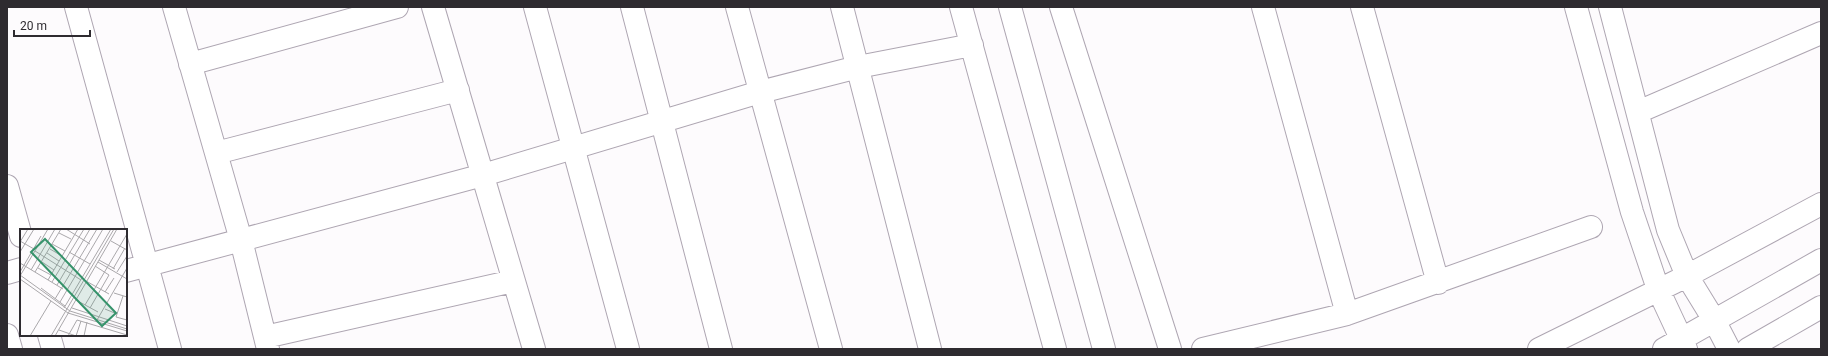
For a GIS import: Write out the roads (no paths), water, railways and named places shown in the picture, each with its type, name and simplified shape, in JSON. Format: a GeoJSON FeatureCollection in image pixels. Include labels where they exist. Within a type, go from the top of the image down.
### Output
{"type":"FeatureCollection","features":[{"type":"Feature","properties":{"kind":"street"},"geometry":{"type":"LineString","coordinates":[[76,7],[170,349]]}},
{"type":"Feature","properties":{"kind":"street"},"geometry":{"type":"LineString","coordinates":[[174,7],[216,153],[267,343],[513,281]]}},
{"type":"Feature","properties":{"kind":"street"},"geometry":{"type":"LineString","coordinates":[[190,64],[397,7]]}},
{"type":"Feature","properties":{"kind":"street"},"geometry":{"type":"LineString","coordinates":[[433,7],[534,349]]}},
{"type":"Feature","properties":{"kind":"street"},"geometry":{"type":"LineString","coordinates":[[535,7],[628,349]]}},
{"type":"Feature","properties":{"kind":"street"},"geometry":{"type":"LineString","coordinates":[[632,7],[721,349]]}},
{"type":"Feature","properties":{"kind":"street"},"geometry":{"type":"LineString","coordinates":[[737,7],[831,349]]}},
{"type":"Feature","properties":{"kind":"street"},"geometry":{"type":"LineString","coordinates":[[842,7],[930,349]]}},
{"type":"Feature","properties":{"kind":"street"},"geometry":{"type":"LineString","coordinates":[[961,7],[1055,349]]}},
{"type":"Feature","properties":{"kind":"street"},"geometry":{"type":"LineString","coordinates":[[1010,7],[1104,349]]}},
{"type":"Feature","properties":{"kind":"street"},"geometry":{"type":"LineString","coordinates":[[1061,7],[1170,349]]}},
{"type":"Feature","properties":{"kind":"street"},"geometry":{"type":"LineString","coordinates":[[1263,7],[1347,314]]}},
{"type":"Feature","properties":{"kind":"street"},"geometry":{"type":"LineString","coordinates":[[1362,7],[1438,283]]}},
{"type":"Feature","properties":{"kind":"street"},"geometry":{"type":"LineString","coordinates":[[1576,7],[1632,212],[1677,346],[1714,320],[1821,260]]}},
{"type":"Feature","properties":{"kind":"street"},"geometry":{"type":"LineString","coordinates":[[1610,7],[1668,230],[1687,276],[1714,320],[1729,349]]}},
{"type":"Feature","properties":{"kind":"street"},"geometry":{"type":"LineString","coordinates":[[1638,112],[1821,33]]}},
{"type":"Feature","properties":{"kind":"street"},"geometry":{"type":"LineString","coordinates":[[127,271],[483,175],[760,92],[858,67],[972,45]]}},
{"type":"Feature","properties":{"kind":"street"},"geometry":{"type":"LineString","coordinates":[[216,153],[458,90]]}},
{"type":"Feature","properties":{"kind":"street"},"geometry":{"type":"LineString","coordinates":[[7,186],[20,232]]}},
{"type":"Feature","properties":{"kind":"street"},"geometry":{"type":"LineString","coordinates":[[1539,349],[1687,276],[1821,204]]}},
{"type":"Feature","properties":{"kind":"street"},"geometry":{"type":"LineString","coordinates":[[1203,349],[1347,314],[1438,283],[1591,227]]}},
{"type":"Feature","properties":{"kind":"street"},"geometry":{"type":"LineString","coordinates":[[7,273],[20,269]]}},
{"type":"Feature","properties":{"kind":"street"},"geometry":{"type":"LineString","coordinates":[[1748,349],[1821,307]]}},
{"type":"Feature","properties":{"kind":"street"},"geometry":{"type":"LineString","coordinates":[[7,336],[11,349]]}},
{"type":"Feature","properties":{"kind":"street"},"geometry":{"type":"LineString","coordinates":[[49,336],[53,349]]}}]}
